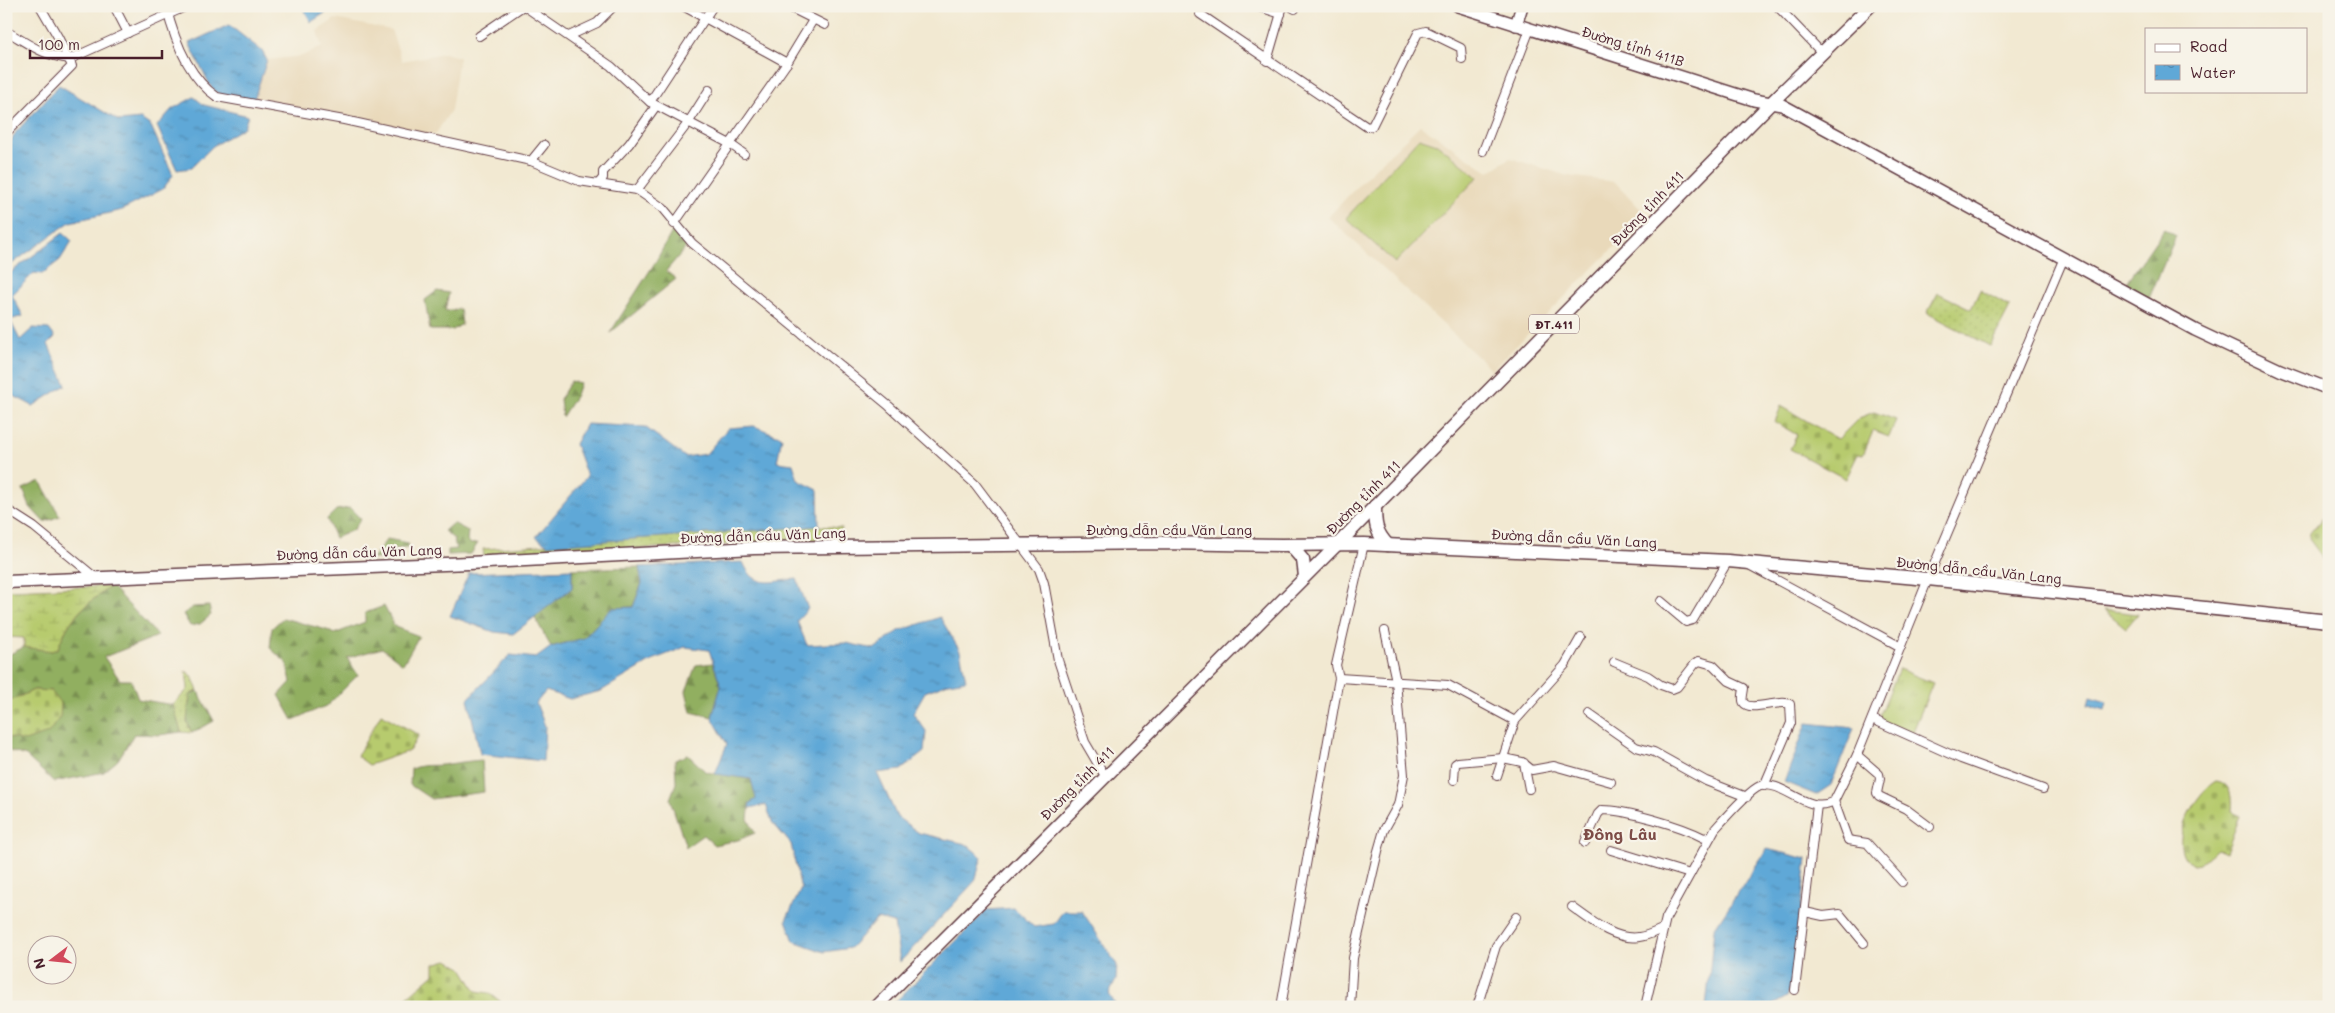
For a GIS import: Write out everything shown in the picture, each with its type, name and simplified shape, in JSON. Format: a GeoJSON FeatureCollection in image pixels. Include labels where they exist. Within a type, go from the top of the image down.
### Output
{"type":"FeatureCollection","features":[{"type":"Feature","properties":{"kind":"main road","name":"Đường tỉnh 411B"},"geometry":{"type":"LineString","coordinates":[[1458,6],[1754,100],[1782,105],[2002,224],[2063,260],[2195,330],[2280,370],[2329,389]]}},
{"type":"Feature","properties":{"kind":"main road"},"geometry":{"type":"LineString","coordinates":[[1516,25],[1522,6]]}},
{"type":"Feature","properties":{"kind":"main road","name":"Đường tỉnh 411"},"geometry":{"type":"LineString","coordinates":[[876,1007],[1338,544],[1770,103],[1823,54],[1870,6]]}},
{"type":"Feature","properties":{"kind":"main road"},"geometry":{"type":"LineString","coordinates":[[1375,506],[1376,530],[1388,544]]}},
{"type":"Feature","properties":{"kind":"main road","name":"Đường dẫn cầu Văn Lang"},"geometry":{"type":"LineString","coordinates":[[6,582],[469,563],[754,548],[1163,543],[1388,544],[1728,561],[1928,579],[2329,621]]}},
{"type":"Feature","properties":{"kind":"main road"},"geometry":{"type":"LineString","coordinates":[[1290,545],[1303,560],[1305,576]]}},
{"type":"Feature","properties":{"kind":"street"},"geometry":{"type":"LineString","coordinates":[[7,131],[72,66],[40,6]]}},
{"type":"Feature","properties":{"kind":"street"},"geometry":{"type":"LineString","coordinates":[[114,6],[128,34]]}},
{"type":"Feature","properties":{"kind":"street"},"geometry":{"type":"LineString","coordinates":[[166,6],[187,61],[205,89],[217,97],[344,120],[531,161],[578,181],[637,190],[663,208],[674,224],[692,243],[889,406],[976,484],[1039,569],[1044,582],[1058,660],[1085,742],[1105,776]]}},
{"type":"Feature","properties":{"kind":"street"},"geometry":{"type":"LineString","coordinates":[[6,31],[39,52],[55,58],[70,60],[187,6]]}},
{"type":"Feature","properties":{"kind":"street"},"geometry":{"type":"LineString","coordinates":[[479,36],[524,6],[611,66],[653,104],[730,144],[744,154]]}},
{"type":"Feature","properties":{"kind":"street"},"geometry":{"type":"LineString","coordinates":[[569,36],[597,23],[614,6]]}},
{"type":"Feature","properties":{"kind":"street"},"geometry":{"type":"LineString","coordinates":[[683,6],[786,63]]}},
{"type":"Feature","properties":{"kind":"street"},"geometry":{"type":"LineString","coordinates":[[598,184],[603,178],[603,172],[620,154],[653,104],[713,6]]}},
{"type":"Feature","properties":{"kind":"street"},"geometry":{"type":"LineString","coordinates":[[787,6],[825,25]]}},
{"type":"Feature","properties":{"kind":"street"},"geometry":{"type":"LineString","coordinates":[[1256,6],[1282,10],[1267,61]]}},
{"type":"Feature","properties":{"kind":"street"},"geometry":{"type":"LineString","coordinates":[[1777,6],[1823,54]]}},
{"type":"Feature","properties":{"kind":"street"},"geometry":{"type":"LineString","coordinates":[[1200,14],[1364,126],[1372,126],[1418,33],[1426,30],[1461,48],[1462,58]]}},
{"type":"Feature","properties":{"kind":"street"},"geometry":{"type":"LineString","coordinates":[[674,224],[814,20]]}},
{"type":"Feature","properties":{"kind":"street"},"geometry":{"type":"LineString","coordinates":[[1483,151],[1530,30]]}},
{"type":"Feature","properties":{"kind":"street"},"geometry":{"type":"LineString","coordinates":[[637,190],[688,123],[709,90]]}},
{"type":"Feature","properties":{"kind":"street"},"geometry":{"type":"LineString","coordinates":[[531,161],[544,145]]}},
{"type":"Feature","properties":{"kind":"street"},"geometry":{"type":"LineString","coordinates":[[1645,1007],[1662,929],[1711,836],[1726,816],[1754,790],[1764,786],[1774,787],[1817,805],[1828,804],[1834,801],[1857,755],[1928,579],[2063,260]]}},
{"type":"Feature","properties":{"kind":"street"},"geometry":{"type":"LineString","coordinates":[[6,509],[34,527],[96,578]]}},
{"type":"Feature","properties":{"kind":"street"},"geometry":{"type":"LineString","coordinates":[[1281,1007],[1339,678],[1336,665],[1364,544]]}},
{"type":"Feature","properties":{"kind":"street"},"geometry":{"type":"LineString","coordinates":[[1661,602],[1686,622],[1693,620],[1728,561]]}},
{"type":"Feature","properties":{"kind":"street"},"geometry":{"type":"LineString","coordinates":[[1745,563],[1901,648]]}},
{"type":"Feature","properties":{"kind":"street"},"geometry":{"type":"LineString","coordinates":[[1350,1007],[1354,958],[1378,851],[1384,830],[1398,805],[1404,775],[1396,681],[1385,631]]}},
{"type":"Feature","properties":{"kind":"street"},"geometry":{"type":"LineString","coordinates":[[1497,776],[1515,721],[1565,665],[1582,637]]}},
{"type":"Feature","properties":{"kind":"street"},"geometry":{"type":"LineString","coordinates":[[1614,662],[1648,676],[1661,685],[1672,689],[1677,687],[1699,661],[1713,665],[1729,681],[1744,688],[1743,700],[1746,705],[1782,702],[1790,704],[1791,723],[1764,786]]}},
{"type":"Feature","properties":{"kind":"street"},"geometry":{"type":"LineString","coordinates":[[1339,678],[1448,685],[1515,721]]}},
{"type":"Feature","properties":{"kind":"street"},"geometry":{"type":"LineString","coordinates":[[1589,714],[1636,747],[1654,752],[1706,781],[1747,797]]}},
{"type":"Feature","properties":{"kind":"street"},"geometry":{"type":"LineString","coordinates":[[1872,719],[1961,759],[2043,789]]}},
{"type":"Feature","properties":{"kind":"street"},"geometry":{"type":"LineString","coordinates":[[1857,755],[1880,776],[1877,793],[1879,796],[1906,809],[1930,826]]}},
{"type":"Feature","properties":{"kind":"street"},"geometry":{"type":"LineString","coordinates":[[1454,780],[1455,764],[1458,762],[1502,758],[1524,763],[1532,770],[1558,767],[1611,782]]}},
{"type":"Feature","properties":{"kind":"street"},"geometry":{"type":"LineString","coordinates":[[1524,763],[1529,789]]}},
{"type":"Feature","properties":{"kind":"street"},"geometry":{"type":"LineString","coordinates":[[1834,801],[1848,840],[1867,843],[1902,882]]}},
{"type":"Feature","properties":{"kind":"street"},"geometry":{"type":"LineString","coordinates":[[1795,990],[1817,805]]}},
{"type":"Feature","properties":{"kind":"street"},"geometry":{"type":"LineString","coordinates":[[1585,842],[1598,814],[1602,810],[1658,822],[1693,832],[1704,838],[1711,836]]}},
{"type":"Feature","properties":{"kind":"street"},"geometry":{"type":"LineString","coordinates":[[1611,850],[1690,874]]}},
{"type":"Feature","properties":{"kind":"street"},"geometry":{"type":"LineString","coordinates":[[1572,908],[1597,925],[1624,937],[1639,938],[1662,929]]}},
{"type":"Feature","properties":{"kind":"street"},"geometry":{"type":"LineString","coordinates":[[1804,912],[1823,916],[1840,914],[1864,943]]}},
{"type":"Feature","properties":{"kind":"street"},"geometry":{"type":"LineString","coordinates":[[1478,1007],[1496,946],[1516,917]]}},
{"type":"Feature","properties":{"kind":"shaded area"},"geometry":{"type":"Polygon","coordinates":[[[335,19],[391,30],[402,61],[444,53],[459,57],[451,110],[435,135],[253,102],[267,60],[302,56],[322,47],[317,31],[335,19]]]}},
{"type":"Feature","properties":{"kind":"shaded area"},"geometry":{"type":"Polygon","coordinates":[[[1420,125],[1489,172],[1510,158],[1568,176],[1615,182],[1646,215],[1492,370],[1328,217],[1420,125]]]}},
{"type":"Feature","properties":{"kind":"green space"},"geometry":{"type":"Polygon","coordinates":[[[1419,138],[1437,144],[1478,177],[1395,263],[1346,218],[1419,138]]]}},
{"type":"Feature","properties":{"kind":"green space"},"geometry":{"type":"Polygon","coordinates":[[[674,228],[689,244],[666,271],[676,279],[610,333],[656,261],[674,228]]]}},
{"type":"Feature","properties":{"kind":"green space"},"geometry":{"type":"Polygon","coordinates":[[[2164,229],[2176,236],[2147,303],[2123,288],[2164,229]]]}},
{"type":"Feature","properties":{"kind":"green space"},"geometry":{"type":"Polygon","coordinates":[[[1980,290],[2010,307],[1990,346],[1927,313],[1938,293],[1971,309],[1980,290]]]}},
{"type":"Feature","properties":{"kind":"green space"},"geometry":{"type":"Polygon","coordinates":[[[437,291],[449,293],[445,311],[460,309],[462,324],[453,330],[430,330],[425,300],[437,291]]]}},
{"type":"Feature","properties":{"kind":"green space"},"geometry":{"type":"Polygon","coordinates":[[[571,381],[580,383],[576,395],[562,417],[560,399],[571,381]]]}},
{"type":"Feature","properties":{"kind":"green space"},"geometry":{"type":"Polygon","coordinates":[[[1781,406],[1838,439],[1859,418],[1874,412],[1896,420],[1889,437],[1873,431],[1863,455],[1858,454],[1846,479],[1790,449],[1797,435],[1775,422],[1781,406]]]}},
{"type":"Feature","properties":{"kind":"green space"},"geometry":{"type":"Polygon","coordinates":[[[40,481],[60,516],[44,522],[30,507],[23,489],[40,481]]]}},
{"type":"Feature","properties":{"kind":"green space"},"geometry":{"type":"Polygon","coordinates":[[[350,508],[361,519],[353,530],[335,538],[327,519],[336,510],[350,508]]]}},
{"type":"Feature","properties":{"kind":"green space"},"geometry":{"type":"Polygon","coordinates":[[[2329,510],[2329,566],[2309,539],[2310,533],[2329,510]]]}},
{"type":"Feature","properties":{"kind":"green space"},"geometry":{"type":"Polygon","coordinates":[[[453,523],[468,531],[467,541],[471,544],[478,543],[471,554],[448,555],[448,550],[456,549],[454,539],[444,531],[453,523]]]}},
{"type":"Feature","properties":{"kind":"green space"},"geometry":{"type":"Polygon","coordinates":[[[819,526],[842,528],[839,539],[484,556],[483,549],[819,526]]]}},
{"type":"Feature","properties":{"kind":"green space"},"geometry":{"type":"Polygon","coordinates":[[[387,539],[408,543],[408,548],[394,549],[394,558],[372,559],[387,539]]]}},
{"type":"Feature","properties":{"kind":"green space"},"geometry":{"type":"Polygon","coordinates":[[[639,567],[642,583],[633,607],[612,608],[584,638],[551,647],[534,616],[572,588],[572,569],[639,567]]]}},
{"type":"Feature","properties":{"kind":"green space"},"geometry":{"type":"Polygon","coordinates":[[[111,586],[158,636],[104,657],[120,680],[131,680],[138,699],[173,705],[181,732],[160,735],[134,734],[118,760],[104,772],[54,782],[26,756],[6,750],[6,734],[8,737],[51,691],[34,690],[6,703],[6,656],[24,647],[52,651],[58,648],[62,637],[73,620],[93,599],[111,586]]]}},
{"type":"Feature","properties":{"kind":"green space"},"geometry":{"type":"Polygon","coordinates":[[[111,586],[93,599],[79,613],[67,628],[58,648],[52,651],[24,647],[24,638],[6,637],[6,590],[111,586]]]}},
{"type":"Feature","properties":{"kind":"green space"},"geometry":{"type":"Polygon","coordinates":[[[209,606],[211,615],[200,624],[190,626],[183,614],[193,607],[209,606]]]}},
{"type":"Feature","properties":{"kind":"green space"},"geometry":{"type":"Polygon","coordinates":[[[384,606],[395,627],[419,636],[403,664],[382,648],[347,658],[358,675],[328,705],[293,720],[279,695],[291,682],[287,663],[270,648],[272,628],[283,618],[327,630],[334,634],[365,622],[365,613],[384,606]]]}},
{"type":"Feature","properties":{"kind":"green space"},"geometry":{"type":"Polygon","coordinates":[[[2104,610],[2138,614],[2126,628],[2104,610]]]}},
{"type":"Feature","properties":{"kind":"green space"},"geometry":{"type":"Polygon","coordinates":[[[713,663],[721,686],[712,717],[691,712],[686,691],[696,665],[713,663]]]}},
{"type":"Feature","properties":{"kind":"green space"},"geometry":{"type":"Polygon","coordinates":[[[1899,669],[1933,683],[1912,734],[1882,722],[1880,715],[1899,669]]]}},
{"type":"Feature","properties":{"kind":"green space"},"geometry":{"type":"Polygon","coordinates":[[[186,671],[192,676],[198,691],[190,695],[187,722],[192,733],[181,732],[173,705],[188,689],[186,671]]]}},
{"type":"Feature","properties":{"kind":"green space"},"geometry":{"type":"Polygon","coordinates":[[[34,690],[51,691],[61,704],[60,717],[48,733],[25,741],[7,737],[6,703],[34,690]]]}},
{"type":"Feature","properties":{"kind":"green space"},"geometry":{"type":"Polygon","coordinates":[[[198,691],[214,721],[192,733],[187,722],[190,695],[198,691]]]}},
{"type":"Feature","properties":{"kind":"green space"},"geometry":{"type":"Polygon","coordinates":[[[381,714],[419,735],[409,751],[369,765],[357,756],[381,714]]]}},
{"type":"Feature","properties":{"kind":"green space"},"geometry":{"type":"Polygon","coordinates":[[[688,755],[706,772],[751,779],[757,799],[750,803],[748,819],[755,833],[738,840],[714,845],[703,835],[686,847],[670,799],[676,783],[675,760],[688,755]]]}},
{"type":"Feature","properties":{"kind":"green space"},"geometry":{"type":"Polygon","coordinates":[[[482,760],[484,792],[431,799],[410,785],[411,769],[415,767],[482,760]]]}},
{"type":"Feature","properties":{"kind":"green space"},"geometry":{"type":"Polygon","coordinates":[[[2216,781],[2221,782],[2228,788],[2231,797],[2231,812],[2240,816],[2226,853],[2217,849],[2200,864],[2193,865],[2185,857],[2181,846],[2185,821],[2199,797],[2216,781]]]}},
{"type":"Feature","properties":{"kind":"green space"},"geometry":{"type":"Polygon","coordinates":[[[447,960],[462,968],[476,991],[489,993],[500,1001],[501,1007],[414,1007],[406,998],[434,974],[434,964],[447,960]]]}},
{"type":"Feature","properties":{"kind":"water"},"geometry":{"type":"Polygon","coordinates":[[[302,6],[336,6],[311,22],[302,6]]]}},
{"type":"Feature","properties":{"kind":"water"},"geometry":{"type":"Polygon","coordinates":[[[229,25],[262,51],[267,60],[253,102],[222,97],[211,87],[189,43],[229,25]]]}},
{"type":"Feature","properties":{"kind":"water"},"geometry":{"type":"Polygon","coordinates":[[[59,85],[119,121],[141,119],[151,126],[173,175],[163,189],[122,210],[70,222],[6,268],[6,151],[16,132],[59,85]]]}},
{"type":"Feature","properties":{"kind":"water"},"geometry":{"type":"Polygon","coordinates":[[[194,97],[204,105],[248,116],[244,127],[213,146],[191,168],[177,170],[157,126],[172,109],[194,97]]]}},
{"type":"Feature","properties":{"kind":"water"},"geometry":{"type":"Polygon","coordinates":[[[63,233],[72,241],[60,260],[42,274],[34,273],[12,295],[23,316],[10,320],[20,340],[33,328],[49,329],[55,337],[48,344],[66,385],[33,406],[12,395],[6,386],[6,276],[63,233]]]}},
{"type":"Feature","properties":{"kind":"water"},"geometry":{"type":"Polygon","coordinates":[[[586,424],[645,427],[685,457],[706,454],[728,428],[754,426],[782,437],[777,462],[793,464],[798,480],[818,490],[819,526],[548,545],[536,537],[587,476],[575,444],[586,424]]]}},
{"type":"Feature","properties":{"kind":"water"},"geometry":{"type":"Polygon","coordinates":[[[743,562],[753,577],[765,582],[797,579],[808,609],[797,621],[807,645],[846,643],[874,649],[899,631],[940,617],[960,651],[966,680],[948,683],[925,692],[913,713],[926,731],[924,752],[901,770],[877,773],[897,817],[919,833],[966,844],[982,857],[975,881],[900,962],[894,923],[877,919],[850,948],[824,952],[794,941],[786,920],[801,889],[791,844],[772,822],[766,805],[749,808],[750,803],[756,799],[751,779],[715,774],[727,744],[712,717],[721,686],[709,650],[685,647],[655,659],[601,691],[570,699],[546,691],[536,703],[545,726],[543,761],[480,754],[468,699],[510,655],[536,658],[551,647],[584,638],[612,608],[633,607],[642,583],[639,567],[743,562]]]}},
{"type":"Feature","properties":{"kind":"water"},"geometry":{"type":"Polygon","coordinates":[[[572,569],[572,588],[513,634],[494,632],[450,616],[469,573],[572,569]]]}},
{"type":"Feature","properties":{"kind":"water"},"geometry":{"type":"Polygon","coordinates":[[[2090,697],[2107,702],[2105,710],[2088,705],[2090,697]]]}},
{"type":"Feature","properties":{"kind":"water"},"geometry":{"type":"Polygon","coordinates":[[[1807,723],[1854,728],[1831,785],[1816,795],[1784,782],[1807,723]]]}},
{"type":"Feature","properties":{"kind":"water"},"geometry":{"type":"Polygon","coordinates":[[[1767,849],[1807,859],[1791,985],[1787,997],[1769,1007],[1706,1007],[1714,929],[1767,849]]]}},
{"type":"Feature","properties":{"kind":"water"},"geometry":{"type":"Polygon","coordinates":[[[1014,908],[1034,927],[1054,924],[1063,911],[1082,911],[1117,965],[1116,980],[1109,994],[1117,1007],[890,1007],[987,910],[1014,908]]]}},
{"type":"Feature","properties":{"kind":"district","name":"Đông Lâu"},"geometry":{"type":"Point","coordinates":[1620,833]}}]}
